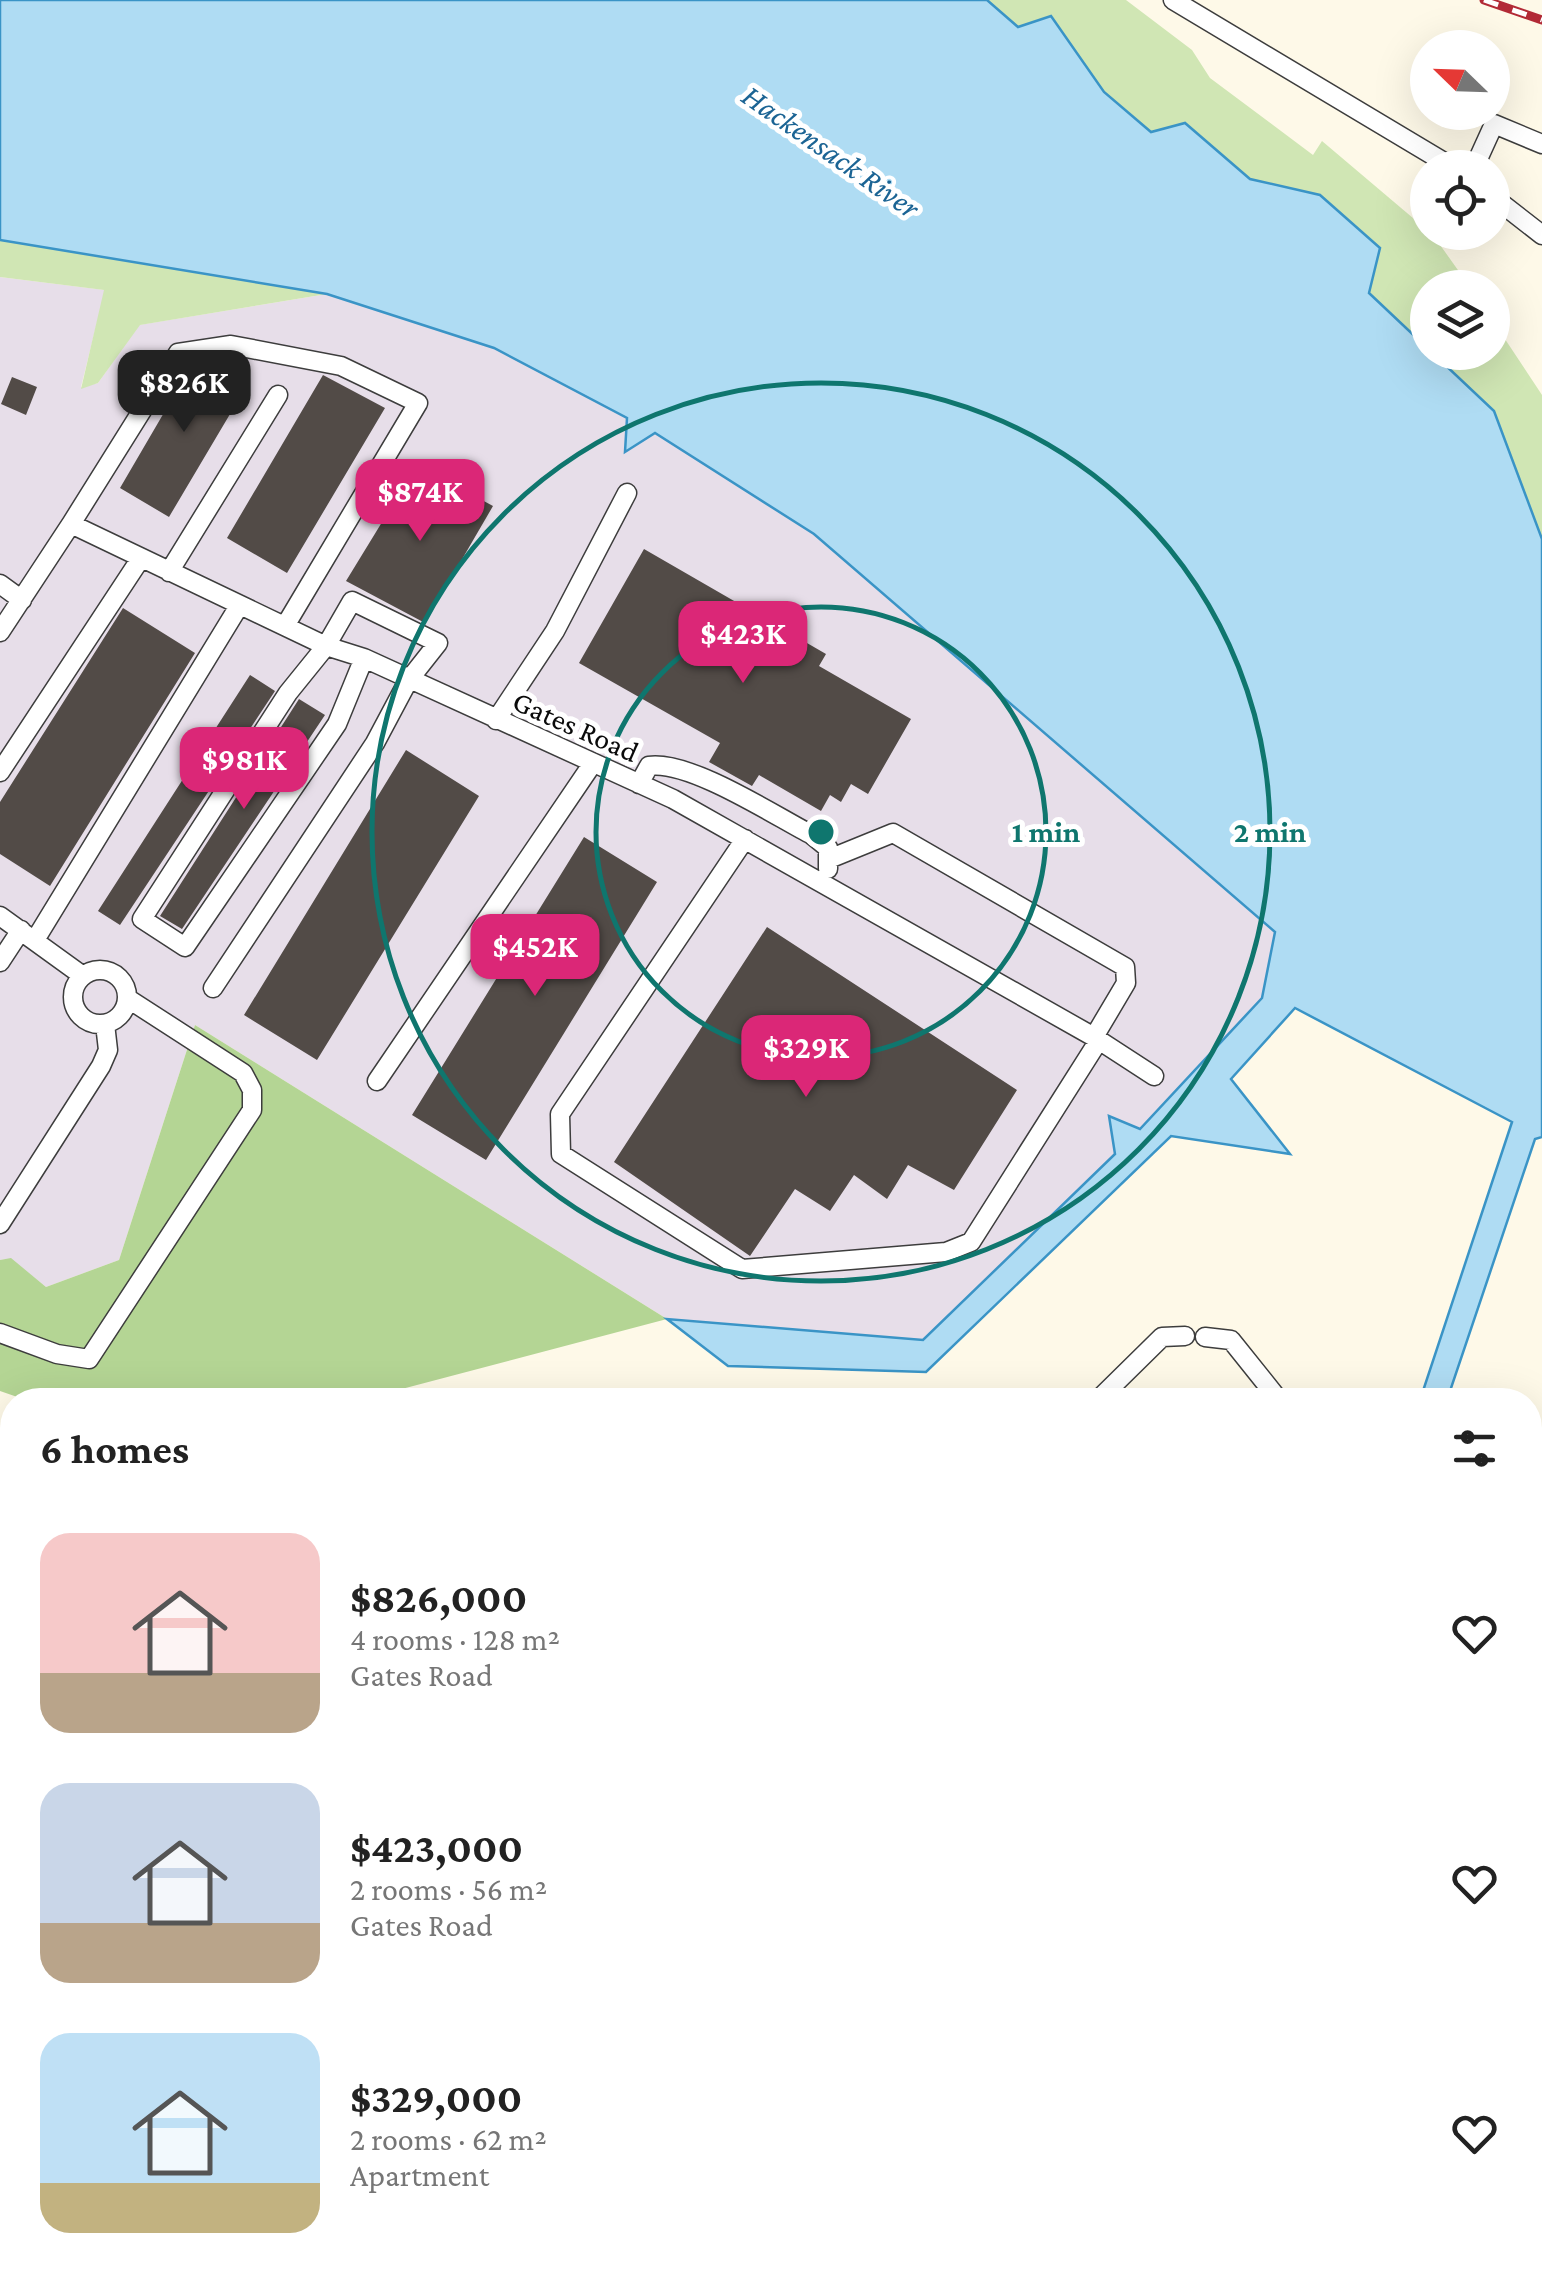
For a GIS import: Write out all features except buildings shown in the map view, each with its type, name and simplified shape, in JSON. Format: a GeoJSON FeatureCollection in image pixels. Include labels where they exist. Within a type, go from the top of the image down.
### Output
{"type":"FeatureCollection","features":[{"type":"Feature","properties":{"kind":"street"},"geometry":{"type":"LineString","coordinates":[[1173,0],[1424,150]]}},
{"type":"Feature","properties":{"kind":"street"},"geometry":{"type":"LineString","coordinates":[[1482,150],[1494,124],[1542,144]]}},
{"type":"Feature","properties":{"kind":"street"},"geometry":{"type":"LineString","coordinates":[[1510,210],[1542,234]]}},
{"type":"Feature","properties":{"kind":"street"},"geometry":{"type":"LineString","coordinates":[[0,632],[178,353],[231,345],[341,366],[418,403],[285,626]]}},
{"type":"Feature","properties":{"kind":"street"},"geometry":{"type":"LineString","coordinates":[[169,572],[278,395]]}},
{"type":"Feature","properties":{"kind":"street"},"geometry":{"type":"LineString","coordinates":[[496,720],[555,631],[627,493]]}},
{"type":"Feature","properties":{"kind":"street","name":"Gates Road"},"geometry":{"type":"LineString","coordinates":[[71,524],[326,646],[364,658],[639,784],[824,884],[1097,1039],[1154,1076]]}},
{"type":"Feature","properties":{"kind":"street"},"geometry":{"type":"LineString","coordinates":[[0,772],[141,558]]}},
{"type":"Feature","properties":{"kind":"street"},"geometry":{"type":"LineString","coordinates":[[0,584],[22,600]]}},
{"type":"Feature","properties":{"kind":"street"},"geometry":{"type":"LineString","coordinates":[[213,988],[374,743],[408,681],[438,643],[352,600],[326,646],[288,693],[142,919],[185,947],[337,724],[364,658]]}},
{"type":"Feature","properties":{"kind":"street"},"geometry":{"type":"LineString","coordinates":[[0,962],[28,935],[239,606]]}},
{"type":"Feature","properties":{"kind":"street"},"geometry":{"type":"LineString","coordinates":[[377,1081],[593,763]]}},
{"type":"Feature","properties":{"kind":"street"},"geometry":{"type":"LineString","coordinates":[[639,784],[649,766],[656,765],[698,778],[812,836],[828,848],[830,859],[824,884]]}},
{"type":"Feature","properties":{"kind":"street"},"geometry":{"type":"LineString","coordinates":[[745,840],[560,1114],[560,1154],[742,1269],[946,1252],[971,1242],[1097,1039],[1126,983],[1125,967],[893,833],[830,859]]}},
{"type":"Feature","properties":{"kind":"street"},"geometry":{"type":"LineString","coordinates":[[0,916],[82,976]]}},
{"type":"Feature","properties":{"kind":"street"},"geometry":{"type":"LineString","coordinates":[[0,1333],[57,1354],[89,1359],[252,1110],[252,1090],[243,1072],[127,998],[116,975],[99,970],[82,976],[73,991],[75,1009],[88,1022],[105,1024],[120,1015],[127,998]]}},
{"type":"Feature","properties":{"kind":"street"},"geometry":{"type":"LineString","coordinates":[[0,1224],[101,1066],[108,1050],[105,1024]]}},
{"type":"Feature","properties":{"kind":"street"},"geometry":{"type":"LineString","coordinates":[[1110,1388],[1162,1337],[1185,1336]]}},
{"type":"Feature","properties":{"kind":"street"},"geometry":{"type":"LineString","coordinates":[[1205,1337],[1231,1340],[1269,1388]]}},
{"type":"Feature","properties":{"kind":"shaded area"},"geometry":{"type":"Polygon","coordinates":[[[0,277],[105,290],[81,387],[98,383],[139,325],[327,294],[494,348],[655,432],[814,534],[1275,932],[1262,998],[1140,1129],[923,1340],[667,1319],[195,1025],[119,1260],[46,1287],[11,1259],[0,1260],[0,277]]]}},
{"type":"Feature","properties":{"kind":"green space"},"geometry":{"type":"Polygon","coordinates":[[[987,0],[1126,0],[1192,50],[1210,78],[1313,155],[1322,141],[1410,216],[1410,250],[1444,250],[1458,270],[1410,270],[1410,332],[1368,293],[1320,195],[1250,179],[1185,123],[1152,132],[1104,92],[1052,16],[1018,27],[987,0]]]}},
{"type":"Feature","properties":{"kind":"green space"},"geometry":{"type":"Polygon","coordinates":[[[0,240],[327,294],[140,325],[98,383],[81,389],[104,290],[0,277],[0,240]]]}},
{"type":"Feature","properties":{"kind":"green space"},"geometry":{"type":"Polygon","coordinates":[[[1510,347],[1542,395],[1542,539],[1494,411],[1450,370],[1510,370],[1510,347]]]}},
{"type":"Feature","properties":{"kind":"green space"},"geometry":{"type":"Polygon","coordinates":[[[195,1025],[667,1319],[405,1388],[0,1388],[0,1260],[11,1258],[46,1287],[119,1260],[195,1025]]]}},
{"type":"Feature","properties":{"kind":"water","name":"Hackensack River"},"geometry":{"type":"Polygon","coordinates":[[[0,0],[987,0],[1018,27],[1051,16],[1104,92],[1151,132],[1185,123],[1250,179],[1320,195],[1380,248],[1369,293],[1410,332],[1410,370],[1451,370],[1494,411],[1542,539],[1542,1137],[1535,1139],[1451,1388],[1424,1388],[1512,1122],[1295,1008],[1231,1079],[1290,1154],[1171,1136],[926,1372],[728,1366],[667,1319],[923,1340],[1115,1154],[1109,1116],[1140,1129],[1262,998],[1275,932],[814,534],[655,433],[625,452],[627,418],[494,348],[327,294],[0,240],[0,0]]]}},
{"type":"Feature","properties":{"kind":"railway"},"geometry":{"type":"LineString","coordinates":[[1484,0],[1542,20]]}}]}
